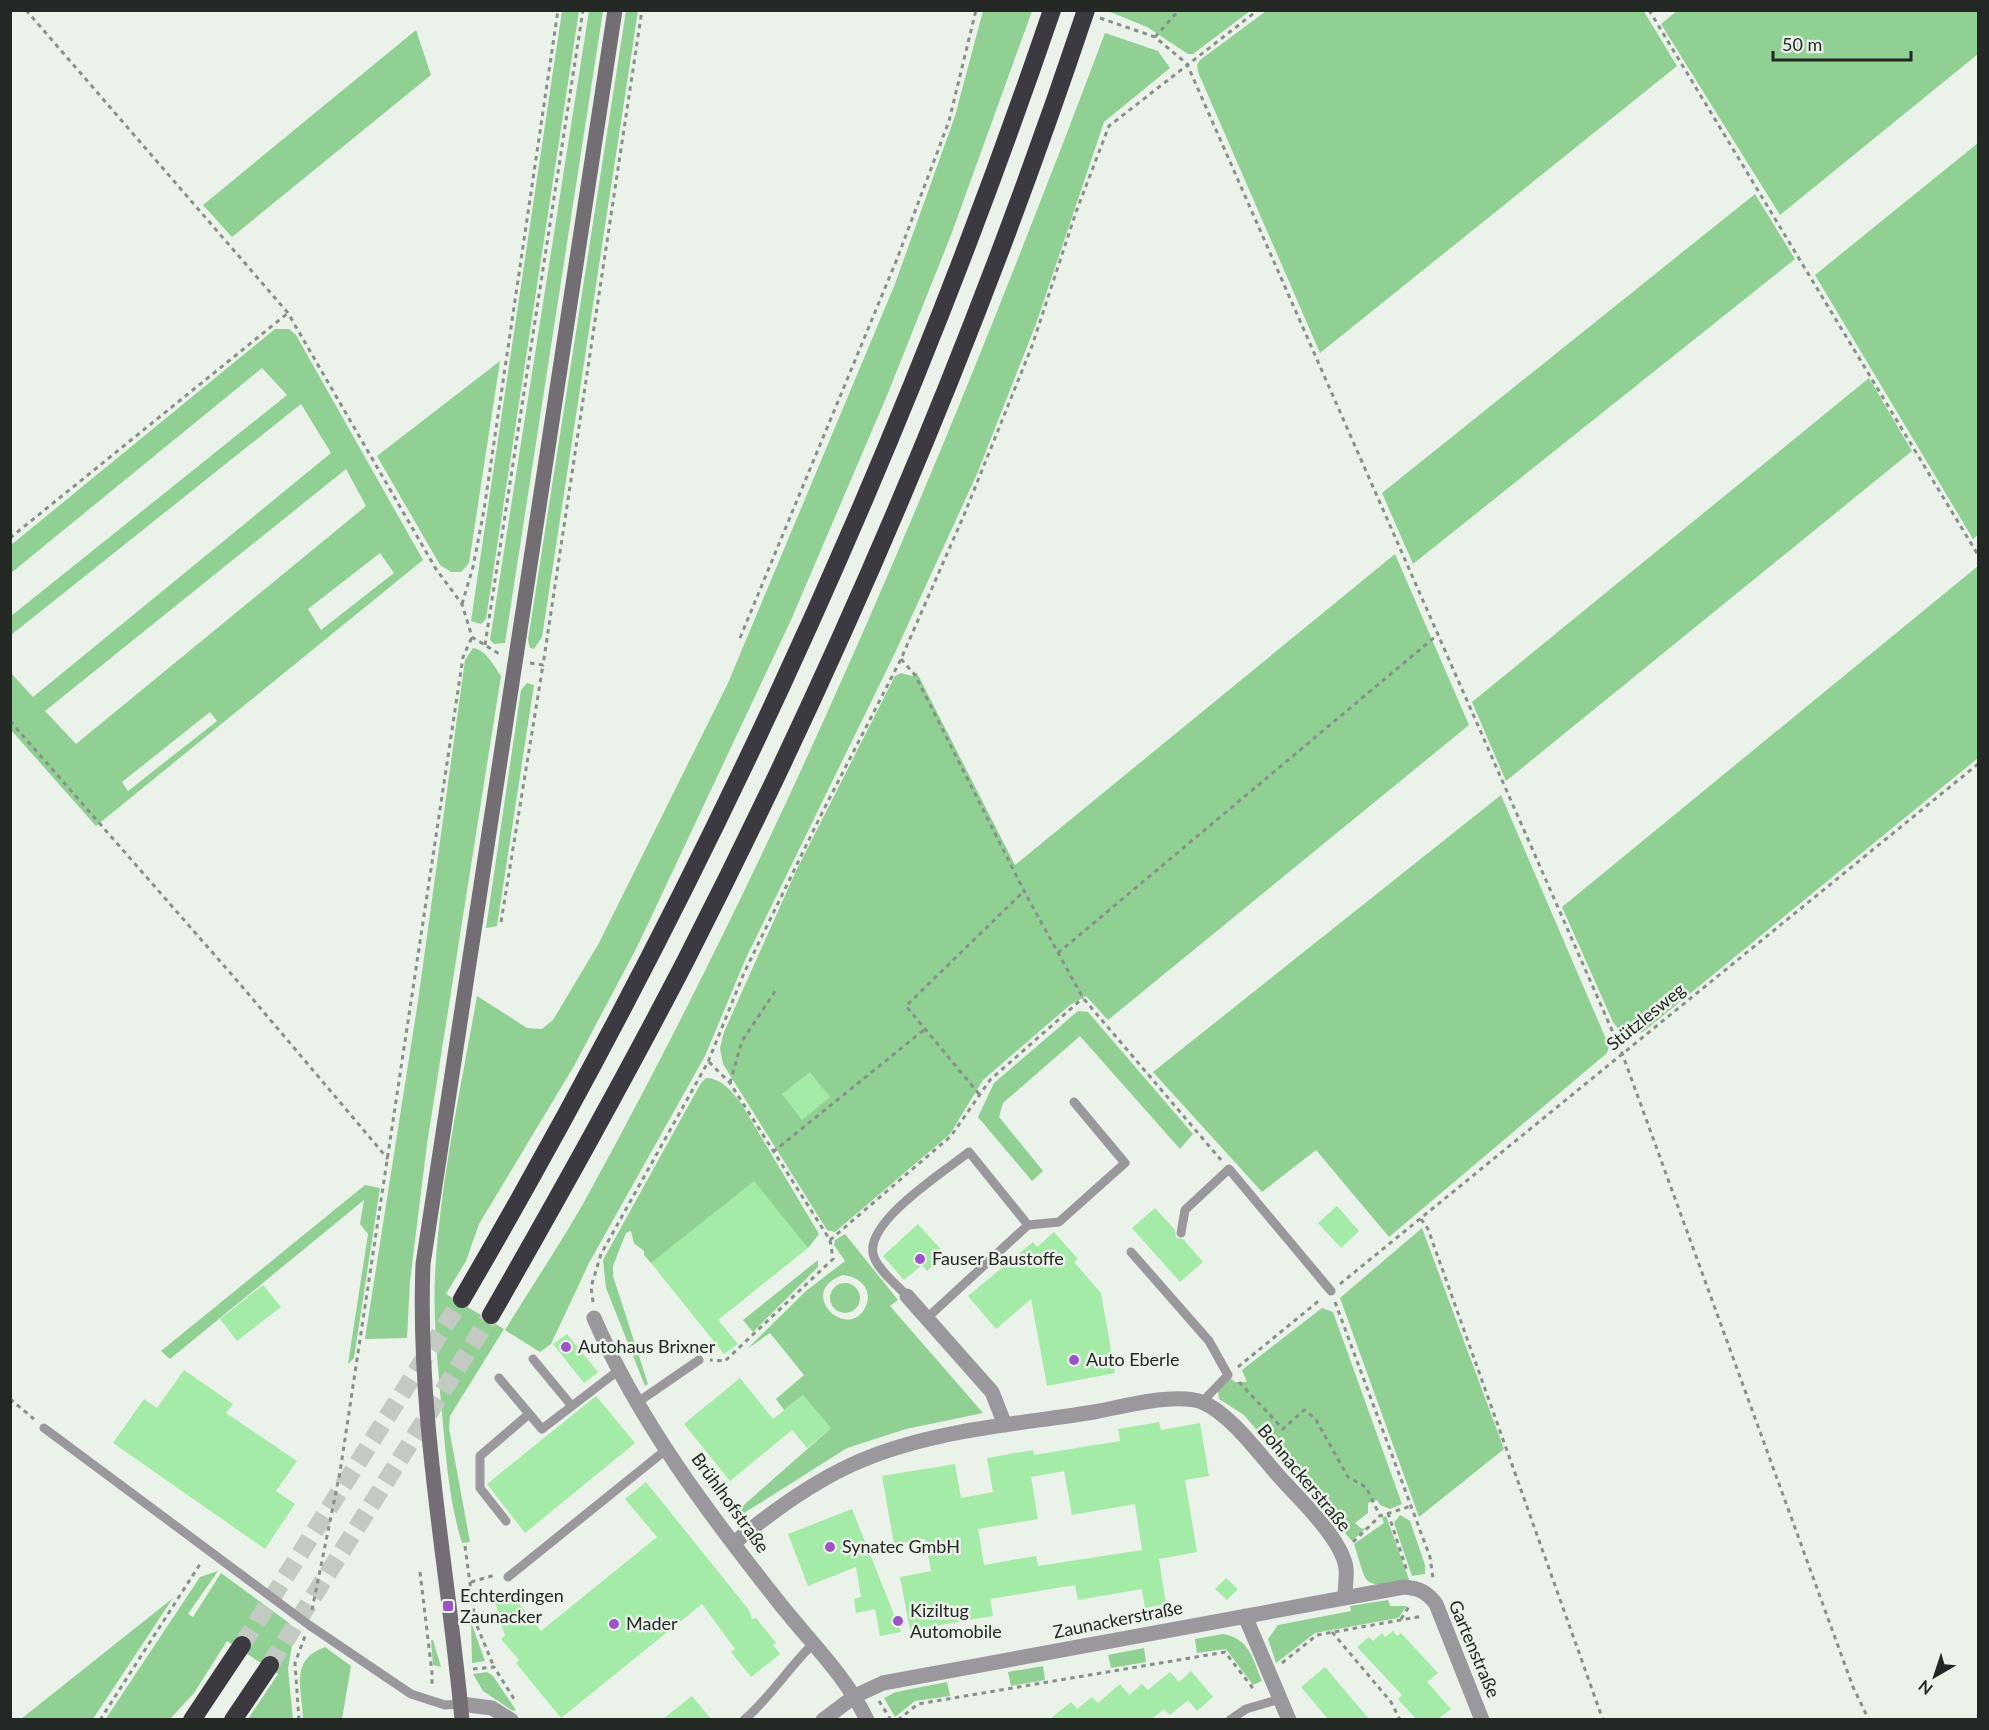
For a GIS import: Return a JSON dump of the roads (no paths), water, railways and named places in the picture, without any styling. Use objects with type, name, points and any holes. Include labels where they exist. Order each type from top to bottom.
[{"type":"highway","points":[[462,1299],[563,1120],[645,967],[712,835],[794,662],[923,362],[1052,10]]},
{"type":"highway","points":[[491,1315],[588,1143],[686,961],[835,651],[970,331],[1093,14]]},
{"type":"highway","points":[[192,1719],[242,1645]]},
{"type":"highway","points":[[233,1719],[270,1665]]},
{"type":"main road","points":[[461,1712],[425,1389],[423,1264],[615,10]]},
{"type":"street","points":[[907,1296],[992,1392],[1005,1425]]},
{"type":"street","name":"Brühlhofstraße","points":[[594,1318],[619,1370],[667,1449],[734,1543],[855,1696],[867,1719]]},
{"type":"street","points":[[734,1543],[787,1502],[852,1464],[917,1443],[1005,1425],[1161,1402],[1192,1399],[1202,1402]]},
{"type":"street","name":"Bohnackerstraße","points":[[1202,1402],[1230,1422],[1314,1516],[1339,1550],[1346,1569],[1345,1596]]},
{"type":"street","name":"Zaunackerstraße","points":[[823,1719],[855,1696],[883,1683],[1345,1596],[1404,1587],[1423,1591]]},
{"type":"street","name":"Gartenstraße","points":[[1423,1591],[1440,1613],[1482,1719]]},
{"type":"street","points":[[1245,1616],[1289,1719]]},
{"type":"street","points":[[461,1712],[492,1708],[515,1713]]},
{"type":"lane","points":[[927,1318],[1028,1225],[1059,1222],[1125,1163],[1074,1102]]},
{"type":"lane","points":[[907,1296],[875,1259],[872,1248],[875,1235],[882,1223],[897,1209],[969,1152],[1028,1225]]},
{"type":"lane","points":[[1181,1233],[1185,1210],[1228,1169],[1331,1291]]},
{"type":"lane","points":[[1131,1252],[1209,1341],[1228,1375],[1202,1402]]},
{"type":"lane","points":[[533,1359],[571,1405]]},
{"type":"lane","points":[[638,1402],[699,1360]]},
{"type":"lane","points":[[499,1378],[542,1429],[619,1370]]},
{"type":"lane","points":[[506,1521],[480,1488],[480,1456],[529,1414]]},
{"type":"lane","points":[[44,1428],[125,1490],[210,1549],[309,1625],[411,1695],[461,1712]]},
{"type":"lane","points":[[508,1577],[667,1449]]},
{"type":"lane","points":[[744,1719],[771,1694],[790,1665],[813,1644]]},
{"type":"lane","points":[[1230,1719],[1246,1709],[1280,1699]]},
{"type":"tunnel","points":[[242,1645],[462,1299]]},
{"type":"tunnel","points":[[270,1665],[491,1315]]},
{"type":"place","name":"Fauser Baustoffe","points":[[920,1259]]},
{"type":"place","name":"Autohaus Brixner","points":[[566,1347]]},
{"type":"place","name":"Auto Eberle","points":[[1074,1360]]},
{"type":"place","name":"Synatec GmbH","points":[[830,1547]]},
{"type":"place","name":"Echterdingen Zaunacker","points":[[448,1606]]},
{"type":"place","name":"Kiziltug Automobile","points":[[898,1621]]},
{"type":"place","name":"Mader","points":[[614,1624]]}]
